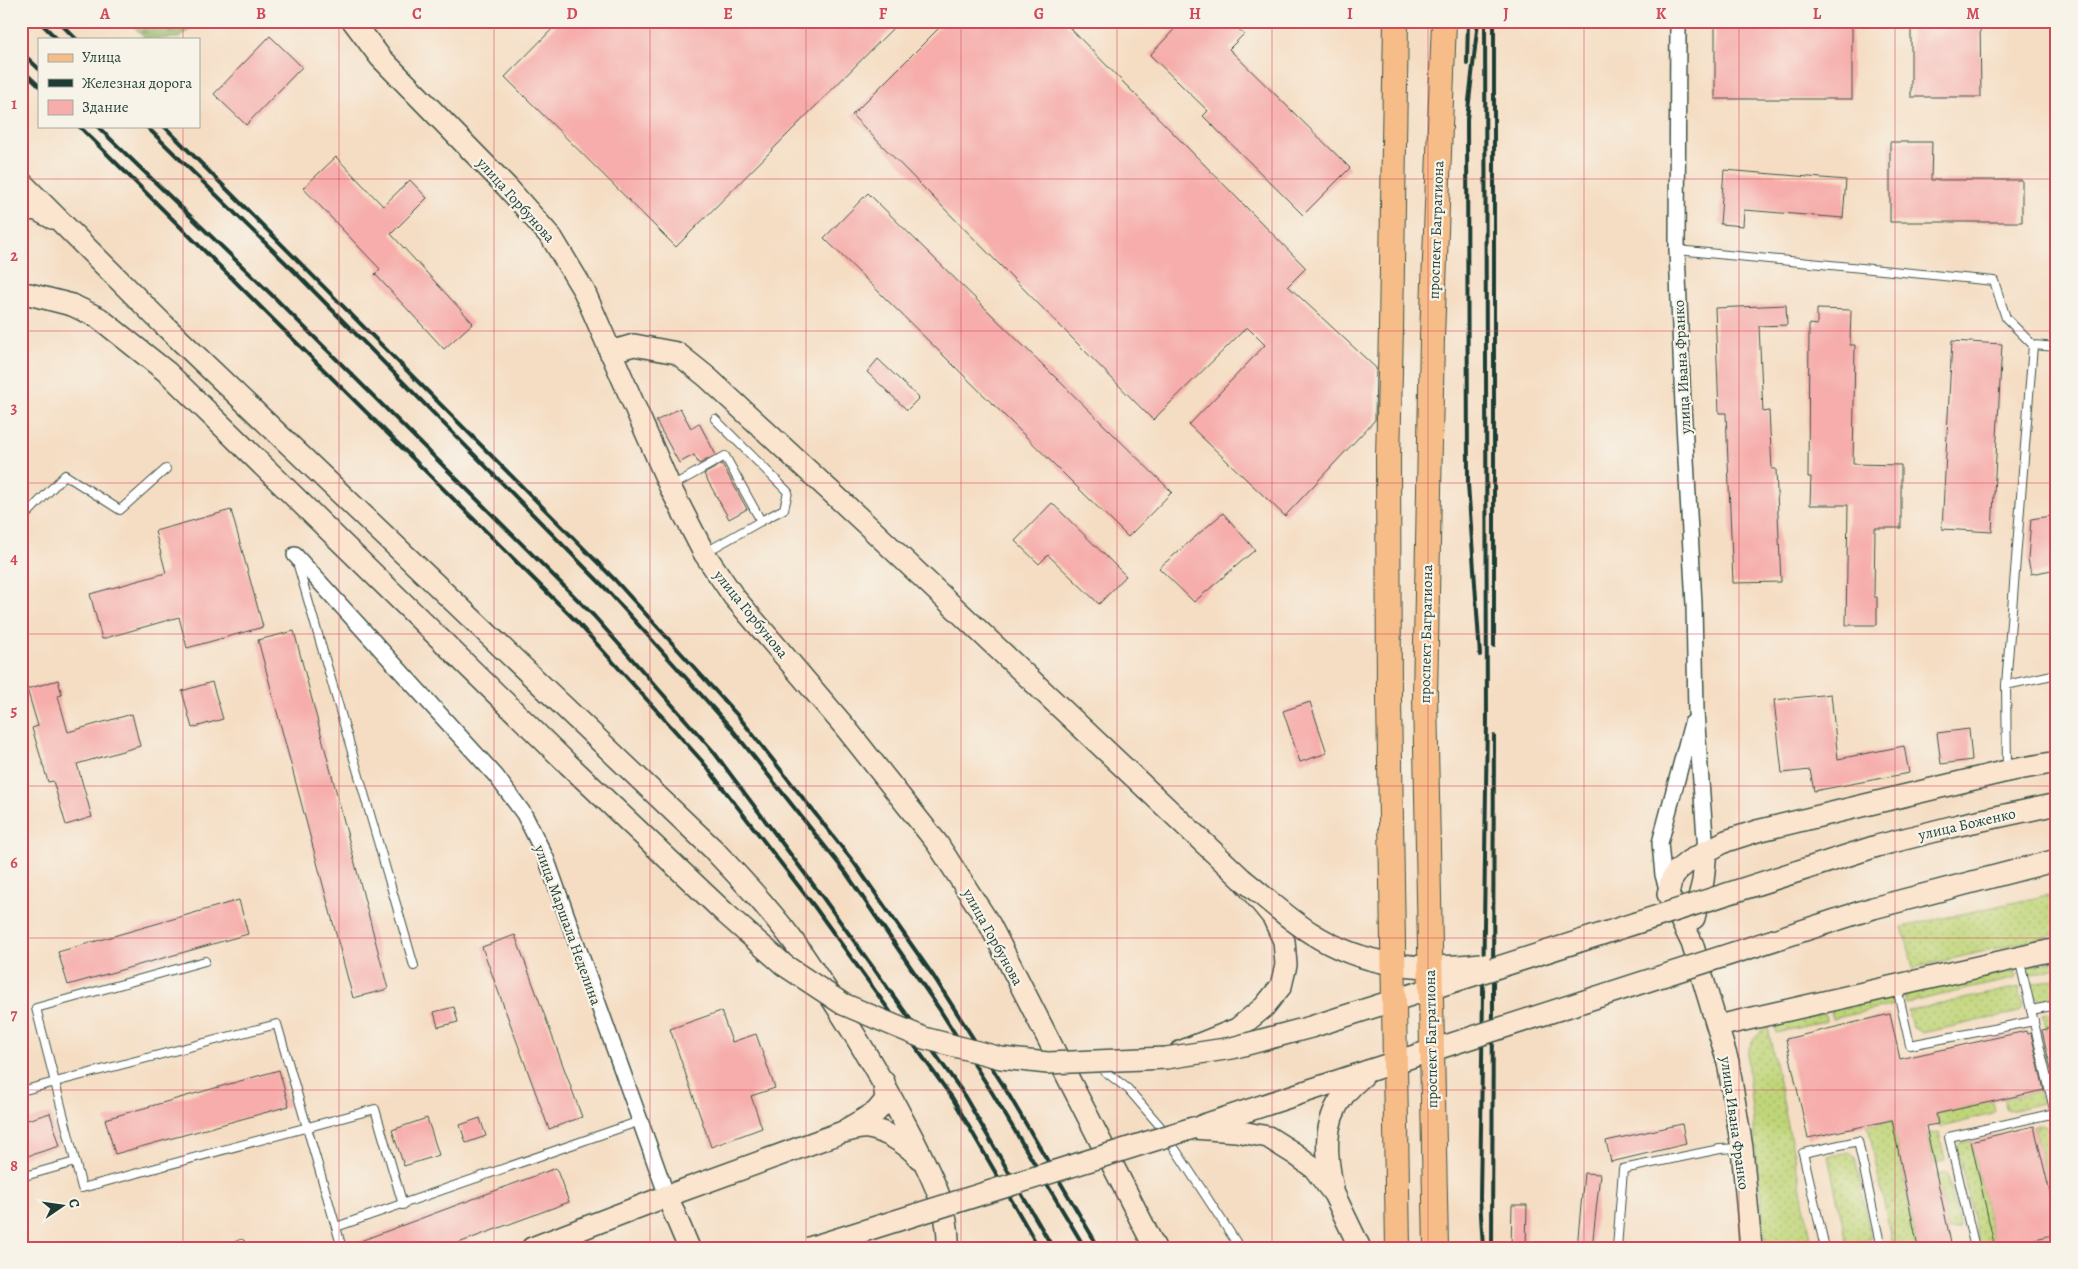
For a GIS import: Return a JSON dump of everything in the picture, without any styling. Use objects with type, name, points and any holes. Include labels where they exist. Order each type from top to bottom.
[{"type":"main road","points":[[1396,21],[1388,479],[1398,1248]]},
{"type":"main road","name":"проспект Багратиона","points":[[1436,1248],[1425,696],[1432,337],[1444,21]]},
{"type":"street","name":"улица Горбунова","points":[[353,21],[380,57],[507,187],[552,238],[584,291],[670,487],[704,553],[734,598],[845,727],[937,843],[990,925],[1155,1248]]},
{"type":"street","name":"улица Ивана Франко","points":[[1678,21],[1677,250],[1694,604],[1696,712],[1706,850],[1703,881],[1694,920],[1692,943]]},
{"type":"street","points":[[21,182],[180,340],[712,848],[755,895],[798,948],[884,1082],[927,1168],[943,1206],[949,1232],[948,1248]]},
{"type":"street","points":[[21,208],[37,210],[63,224]]},
{"type":"street","points":[[21,294],[29,294],[72,305],[99,318],[168,373],[568,764],[726,914],[784,965],[843,1004],[924,1038],[1001,1058],[1048,1063],[1166,1058],[1232,1048],[1311,1027],[1552,950]]},
{"type":"street","points":[[610,352],[634,345],[676,353],[707,377],[1242,879],[1310,933],[1344,952],[1371,961],[1423,968],[1479,964],[1552,950]]},
{"type":"street","name":"улица Маршала Неделина","points":[[296,555],[496,776],[524,814],[546,858],[667,1196],[689,1248]]},
{"type":"street","name":"улица Ивана Франко","points":[[1696,712],[1660,844],[1663,875],[1668,894],[1692,943],[1728,1062],[1742,1148],[1751,1248]]},
{"type":"street","points":[[1668,894],[1671,881],[1678,870],[1706,850],[1726,841],[1757,831],[2007,771],[2057,762]]},
{"type":"street","name":"улица Боженко","points":[[1552,950],[1877,846],[1959,825],[2057,804]]},
{"type":"street","points":[[809,1248],[1193,1128],[1873,908],[2057,860]]},
{"type":"street","points":[[1166,1058],[1237,1029],[1264,1007],[1281,986],[1286,965],[1284,941],[1273,917],[1242,879]]},
{"type":"street","points":[[1718,1026],[2057,949]]},
{"type":"street","points":[[1334,1194],[1327,1163],[1328,1132],[1333,1114],[1344,1095],[1368,1071]]},
{"type":"street","points":[[840,1133],[876,1112],[886,1100],[884,1082]]},
{"type":"street","points":[[532,1248],[840,1133],[866,1128],[889,1135],[914,1152],[927,1168]]},
{"type":"street","points":[[1193,1128],[1236,1131],[1268,1137],[1314,1168],[1334,1194],[1360,1248]]},
{"type":"lane","points":[[1677,250],[1994,281],[2006,318],[2033,345],[2057,348]]},
{"type":"lane","points":[[2007,771],[2006,686],[2033,345]]},
{"type":"lane","points":[[704,553],[784,509],[788,492],[715,419]]},
{"type":"lane","points":[[670,487],[725,456],[761,521]]},
{"type":"lane","points":[[21,520],[65,476],[120,510],[166,469]]},
{"type":"lane","points":[[296,555],[414,966]]},
{"type":"lane","points":[[2006,686],[2057,674]]},
{"type":"lane","points":[[2019,958],[2031,1010],[2053,1084],[2057,1122]]},
{"type":"lane","points":[[205,961],[36,1008],[82,1188],[375,1109],[403,1204]]},
{"type":"lane","points":[[1896,986],[1910,1045],[2034,1021]]},
{"type":"lane","points":[[2031,1010],[2057,1005]]},
{"type":"lane","points":[[21,1091],[277,1024],[342,1248]]},
{"type":"lane","points":[[1056,1054],[1082,1054],[1128,1089],[1160,1126],[1240,1248]]},
{"type":"lane","points":[[1975,1248],[1949,1136],[2055,1113]]},
{"type":"lane","points":[[336,1227],[640,1121]]},
{"type":"lane","points":[[1825,1248],[1803,1153],[1858,1141],[1881,1248]]},
{"type":"lane","points":[[1617,1248],[1623,1169],[1720,1149],[1742,1148]]},
{"type":"lane","points":[[21,1177],[75,1162]]},
{"type":"lane","points":[[232,1248],[241,1244]]},
{"type":"green space","points":[[129,21],[201,21],[179,38],[144,38]]},
{"type":"green space","points":[[2057,893],[2057,934],[1913,968],[1902,927]]},
{"type":"green space","points":[[2057,960],[2057,968],[2029,975],[2027,967]]},
{"type":"green space","points":[[2015,970],[2017,978],[1906,1003],[1904,995]]},
{"type":"green space","points":[[2057,978],[2057,996],[2041,1000],[2034,996],[2031,984]]},
{"type":"green space","points":[[2019,987],[2023,1007],[2019,1012],[1922,1033],[1912,1027],[1908,1011]]},
{"type":"green space","points":[[1892,997],[1894,1005],[1832,1019],[1830,1011]]},
{"type":"green space","points":[[2057,1011],[2057,1027],[2053,1028],[2055,1065],[2043,1014]]},
{"type":"green space","points":[[1825,1013],[1826,1021],[1776,1033],[1774,1024]]},
{"type":"green space","points":[[1768,1026],[1813,1248],[1766,1248],[1747,1060],[1753,1040]]},
{"type":"green space","points":[[2039,1091],[2042,1103],[2009,1111],[2006,1109],[2004,1099]]},
{"type":"green space","points":[[1993,1101],[1995,1111],[1993,1114],[1942,1127],[1938,1124],[1936,1114]]},
{"type":"green space","points":[[1892,1120],[1918,1248],[1893,1248],[1868,1125]]},
{"type":"green space","points":[[2043,1124],[2050,1129],[2057,1158],[2057,1222],[2034,1126]]},
{"type":"green space","points":[[1939,1132],[1945,1160],[1934,1164],[1928,1134]]},
{"type":"green space","points":[[1971,1141],[1995,1248],[1980,1248],[1957,1147],[1961,1143]]},
{"type":"green space","points":[[1850,1152],[1855,1157],[1871,1239],[1847,1244],[1828,1156]]},
{"type":"green space","points":[[1947,1173],[1959,1225],[1958,1228],[1948,1230],[1936,1175]]},
{"type":"green space","points":[[2057,1234],[2057,1248],[1997,1248]]},
{"type":"building","points":[[560,21],[900,21],[676,247],[505,77]]},
{"type":"building","points":[[946,21],[1063,21],[1306,268],[1288,286],[1376,368],[1375,420],[1285,516],[1189,425],[1265,345],[1247,327],[1153,420],[852,115]]},
{"type":"building","points":[[1182,21],[1230,21],[1244,34],[1229,49],[1350,168],[1303,215],[1203,116],[1208,111],[1150,55]]},
{"type":"building","points":[[1715,21],[1852,21],[1852,99],[1715,99]]},
{"type":"building","points":[[1911,21],[1980,21],[1981,97],[1911,97]]},
{"type":"building","points":[[270,36],[302,67],[246,125],[214,94]]},
{"type":"building","points":[[1890,142],[1932,142],[1931,180],[2022,180],[2022,222],[1890,222]]},
{"type":"building","points":[[336,157],[383,206],[410,180],[427,198],[391,234],[473,323],[444,349],[375,274],[380,269],[303,188]]},
{"type":"building","points":[[1724,170],[1846,180],[1843,218],[1744,210],[1743,226],[1720,224]]},
{"type":"building","points":[[868,193],[1172,492],[1128,537],[824,238]]},
{"type":"building","points":[[1786,305],[1787,325],[1759,326],[1763,412],[1769,411],[1772,469],[1776,469],[1781,582],[1733,583],[1726,413],[1719,413],[1715,308]]},
{"type":"building","points":[[1817,309],[1851,310],[1850,345],[1855,345],[1853,464],[1901,465],[1901,528],[1875,528],[1874,597],[1877,597],[1877,625],[1846,625],[1848,505],[1810,505],[1811,477],[1808,477],[1809,324],[1817,325]]},
{"type":"building","points":[[1952,341],[2002,344],[1992,532],[1942,529]]},
{"type":"building","points":[[878,359],[919,398],[907,410],[867,372]]},
{"type":"building","points":[[680,408],[691,428],[699,423],[716,455],[699,464],[694,455],[679,463],[656,421]]},
{"type":"building","points":[[722,464],[747,509],[729,519],[704,474]]},
{"type":"building","points":[[1052,503],[1126,576],[1099,604],[1048,555],[1039,564],[1015,541]]},
{"type":"building","points":[[231,510],[263,627],[187,648],[179,617],[102,639],[90,594],[166,573],[155,531]]},
{"type":"building","points":[[1223,513],[1255,550],[1194,602],[1159,568]]},
{"type":"building","points":[[2057,515],[2057,569],[2031,574],[2028,559],[2031,519]]},
{"type":"building","points":[[294,631],[388,989],[353,998],[258,640]]},
{"type":"building","points":[[58,680],[62,695],[58,696],[68,732],[132,714],[140,746],[77,764],[92,817],[66,825],[53,781],[48,782],[32,728],[38,726],[27,689]]},
{"type":"building","points":[[212,682],[223,719],[192,728],[182,691]]},
{"type":"building","points":[[1831,694],[1838,759],[1904,746],[1909,773],[1814,791],[1810,770],[1782,773],[1774,700]]},
{"type":"building","points":[[1310,702],[1327,753],[1300,762],[1283,711]]},
{"type":"building","points":[[1969,729],[1972,760],[1941,764],[1937,733]]},
{"type":"building","points":[[239,900],[248,934],[68,985],[58,952]]},
{"type":"building","points":[[515,935],[582,1117],[549,1129],[482,947]]},
{"type":"building","points":[[454,1007],[458,1022],[438,1027],[434,1012]]},
{"type":"building","points":[[721,1011],[732,1042],[756,1034],[775,1088],[751,1096],[762,1128],[711,1147],[670,1029]]},
{"type":"building","points":[[1890,1014],[1900,1059],[2026,1031],[2027,1034],[2031,1033],[2044,1090],[1936,1114],[1938,1124],[1926,1126],[1952,1248],[1918,1248],[1892,1120],[1808,1138],[1786,1039]]},
{"type":"building","points":[[2057,1027],[2057,1087],[2055,1087],[2042,1030]]},
{"type":"building","points":[[279,1070],[289,1106],[115,1154],[105,1119]]},
{"type":"building","points":[[50,1113],[60,1146],[21,1158],[21,1122]]},
{"type":"building","points":[[427,1118],[439,1155],[404,1166],[392,1130]]},
{"type":"building","points":[[480,1118],[486,1136],[466,1143],[460,1125]]},
{"type":"building","points":[[1682,1124],[1686,1144],[1611,1162],[1606,1141]]},
{"type":"building","points":[[2034,1126],[2057,1222],[2057,1234],[1995,1248],[1971,1141]]},
{"type":"building","points":[[556,1168],[569,1202],[445,1248],[348,1248],[347,1246]]},
{"type":"building","points":[[1584,1173],[1600,1174],[1592,1248],[1577,1248]]},
{"type":"building","points":[[1512,1205],[1527,1205],[1526,1248],[1511,1248]]},
{"type":"railway","points":[[39,21],[56,38]]},
{"type":"railway","points":[[58,21],[75,38]]},
{"type":"railway","points":[[1467,64],[1468,21]]},
{"type":"railway","points":[[1478,21],[1467,119],[1468,484],[1480,655]]},
{"type":"railway","points":[[1483,1248],[1480,1198],[1487,720],[1485,21]]},
{"type":"railway","points":[[1494,21],[1494,646]]},
{"type":"railway","points":[[21,52],[38,68]]},
{"type":"railway","points":[[21,69],[38,85]]},
{"type":"railway","points":[[81,128],[578,623],[702,761],[814,906],[953,1099],[1039,1248]]},
{"type":"railway","points":[[99,128],[275,298],[594,616],[713,751],[821,895],[961,1090],[1053,1248]]},
{"type":"railway","points":[[148,128],[297,274],[607,590],[731,728],[846,873],[940,1010],[1085,1248]]},
{"type":"railway","points":[[166,128],[615,580],[739,717],[855,864],[934,977],[1003,1085],[1099,1248]]},
{"type":"railway","points":[[1492,1248],[1494,736]]}]
